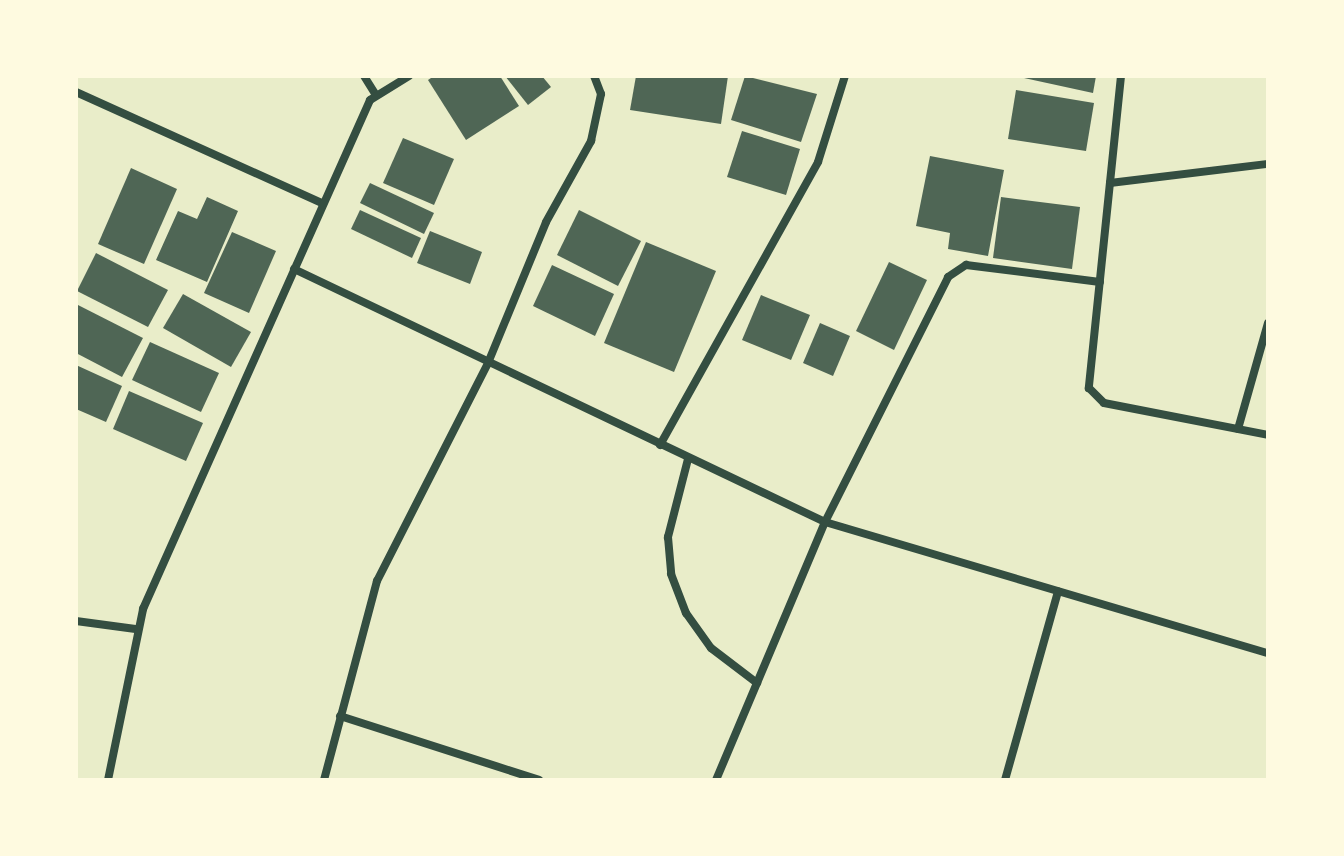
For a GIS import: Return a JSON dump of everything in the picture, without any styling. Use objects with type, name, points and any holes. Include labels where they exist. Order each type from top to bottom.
[{"type":"street","points":[[364,76],[376,95]]},
{"type":"street","points":[[108,780],[135,629],[322,203],[376,95],[409,76]]},
{"type":"street","points":[[324,780],[377,581],[488,363],[546,222],[591,141],[601,94],[594,76]]},
{"type":"street","points":[[660,445],[818,162],[845,76]]},
{"type":"street","points":[[1121,76],[1089,388],[1096,397],[1268,435]]},
{"type":"street","points":[[76,92],[322,203]]},
{"type":"street","points":[[1110,183],[1268,164]]},
{"type":"street","points":[[716,780],[825,522],[956,269],[966,265],[1100,282]]},
{"type":"street","points":[[294,269],[825,522],[1268,653]]},
{"type":"street","points":[[1238,429],[1268,323]]},
{"type":"street","points":[[688,459],[668,537],[671,574],[686,613],[711,648],[757,683]]},
{"type":"street","points":[[1005,780],[1058,591]]},
{"type":"street","points":[[76,621],[135,629]]},
{"type":"street","points":[[340,716],[535,779]]},
{"type":"building","points":[[434,76],[500,76],[519,106],[466,140],[428,80]]},
{"type":"building","points":[[505,76],[542,76],[551,87],[528,105]]},
{"type":"building","points":[[636,76],[728,76],[721,124],[630,110]]},
{"type":"building","points":[[745,76],[817,94],[801,142],[731,120]]},
{"type":"building","points":[[1015,76],[1096,76],[1093,93]]},
{"type":"building","points":[[1016,90],[1094,103],[1086,151],[1008,139]]},
{"type":"building","points":[[742,131],[800,149],[786,195],[727,177]]},
{"type":"building","points":[[403,138],[454,159],[434,205],[383,183]]},
{"type":"building","points":[[930,156],[1004,170],[988,256],[948,249],[950,233],[916,226]]},
{"type":"building","points":[[131,168],[177,189],[144,264],[98,244]]},
{"type":"building","points":[[370,183],[434,213],[424,234],[360,203]]},
{"type":"building","points":[[207,197],[238,211],[207,282],[156,260],[178,211],[197,219]]},
{"type":"building","points":[[1001,197],[1080,207],[1072,269],[993,258]]},
{"type":"building","points":[[360,210],[421,238],[412,258],[351,229]]},
{"type":"building","points":[[579,210],[641,241],[618,286],[557,255]]},
{"type":"building","points":[[430,231],[482,252],[470,284],[417,263]]},
{"type":"building","points":[[232,232],[276,251],[249,313],[204,293]]},
{"type":"building","points":[[646,242],[716,271],[674,372],[604,343]]},
{"type":"building","points":[[96,253],[168,290],[148,327],[77,291]]},
{"type":"building","points":[[889,262],[927,280],[894,350],[856,331]]},
{"type":"building","points":[[552,265],[614,294],[595,336],[533,306]]},
{"type":"building","points":[[183,294],[251,332],[231,367],[163,328]]},
{"type":"building","points":[[761,295],[810,315],[791,360],[742,340]]},
{"type":"building","points":[[76,304],[143,338],[122,377],[76,353]]},
{"type":"building","points":[[820,323],[850,336],[833,376],[803,363]]},
{"type":"building","points":[[150,342],[219,373],[201,412],[132,380]]},
{"type":"building","points":[[76,365],[122,386],[106,422],[76,409]]},
{"type":"building","points":[[129,391],[203,423],[186,461],[113,429]]}]
